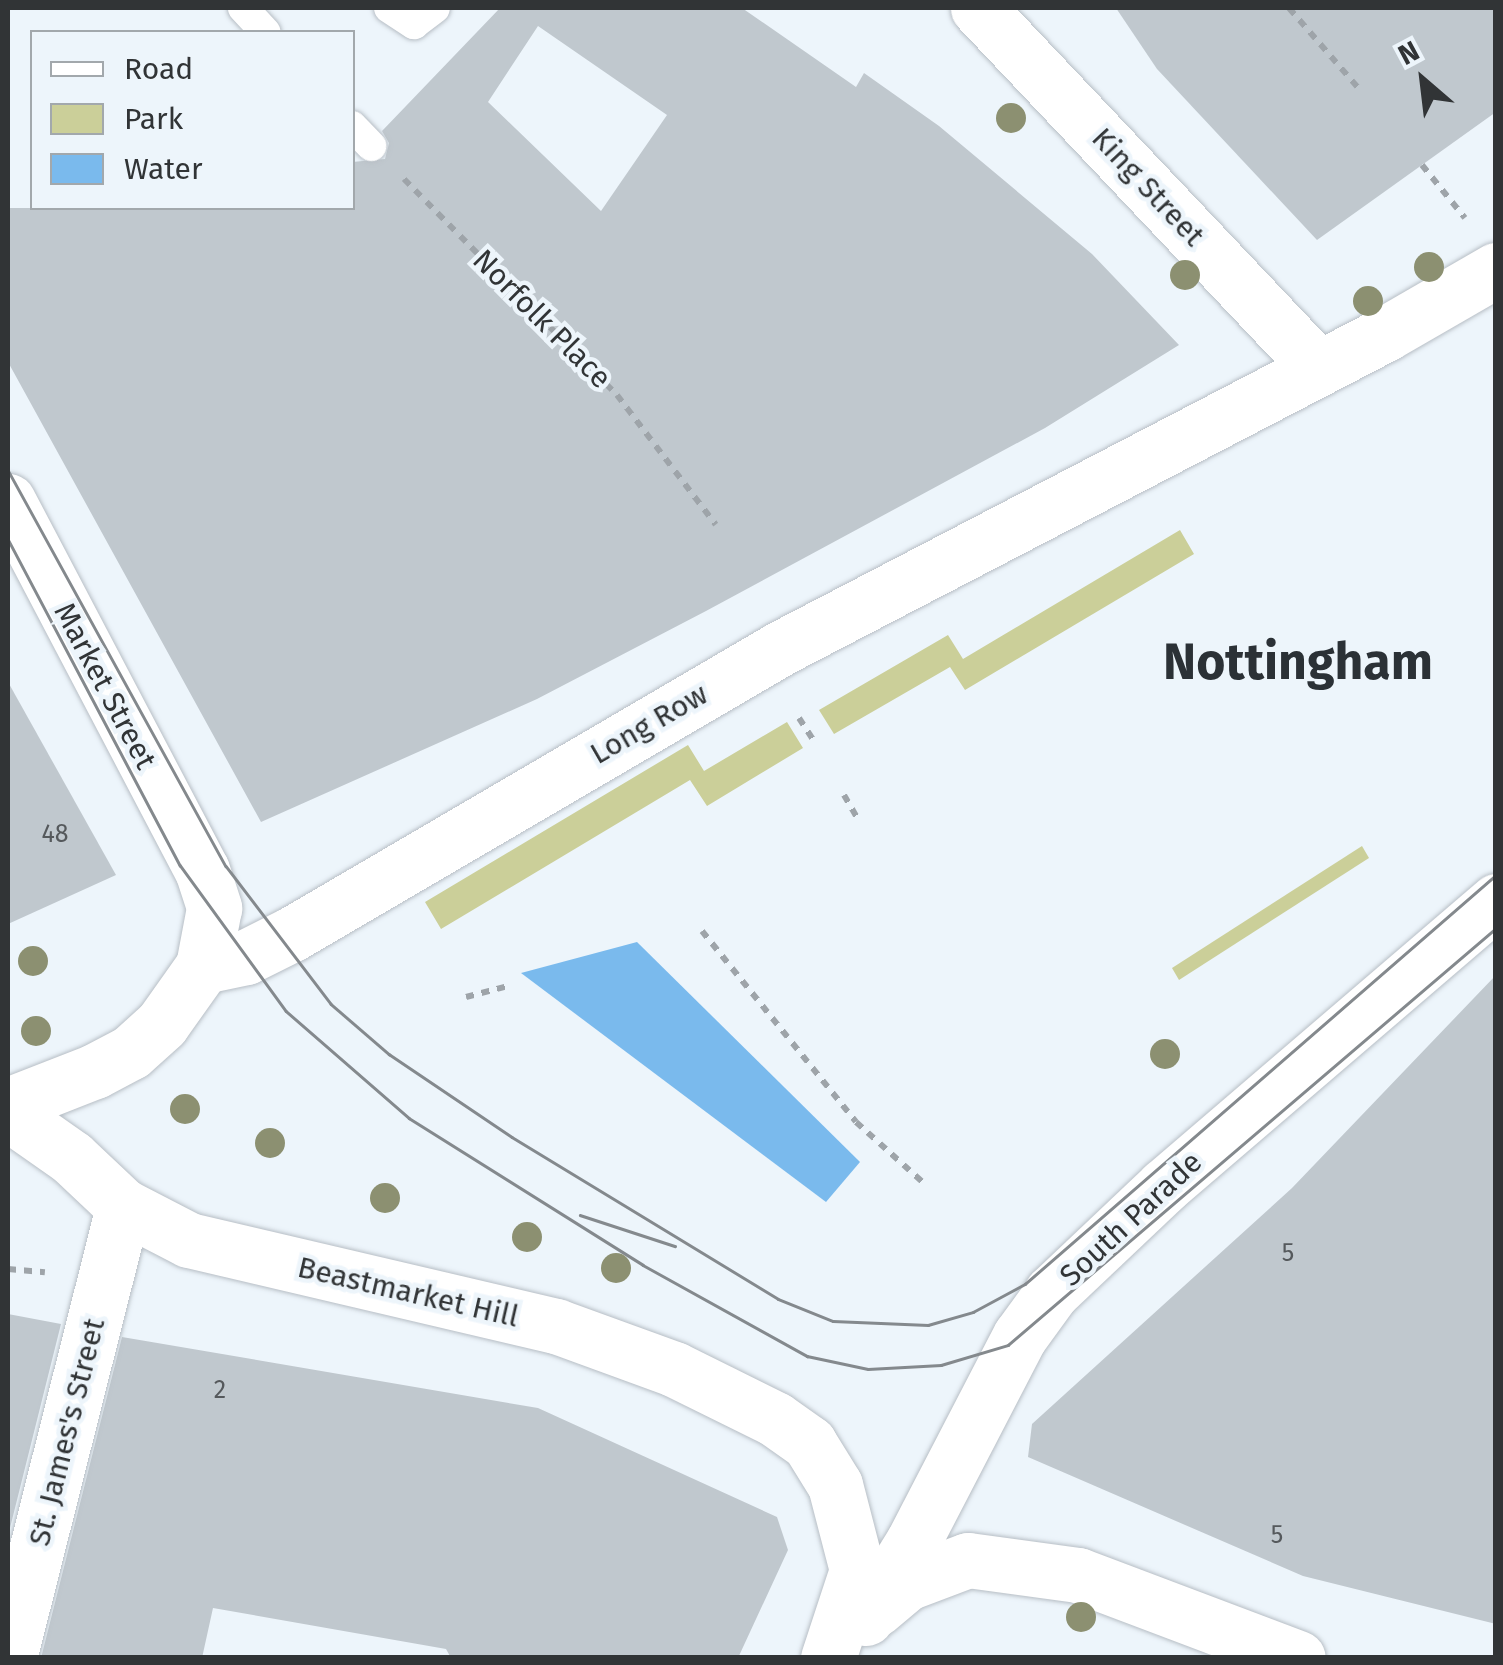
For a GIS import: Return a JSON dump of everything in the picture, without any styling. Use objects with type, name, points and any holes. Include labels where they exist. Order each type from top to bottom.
[{"type":"street","name":"King Street","points":[[978,8],[1318,367]]},
{"type":"street","name":"Long Row","points":[[203,966],[246,957],[292,934],[782,648],[1318,367],[1483,248]]},
{"type":"street","name":"Market Street","points":[[8,501],[202,870],[214,908],[203,966]]},
{"type":"street","name":"Market Street","points":[[202,870],[236,906],[292,934]]},
{"type":"street","name":"South Parade","points":[[854,1638],[914,1542],[1020,1336],[1052,1292],[1164,1186],[1496,902]]},
{"type":"street","points":[[8,1105],[131,1052],[162,1024],[203,966]]},
{"type":"street","name":"Beastmarket Hill","points":[[8,1113],[72,1158],[123,1206],[189,1240],[556,1326],[741,1399],[798,1434],[835,1485],[857,1570],[828,1658]]},
{"type":"street","name":"St. James's Street","points":[[9,1658],[123,1206]]},
{"type":"street","points":[[854,1638],[907,1583],[968,1560],[1078,1575],[1298,1658]]},
{"type":"lane","points":[[243,8],[263,30]]},
{"type":"lane","points":[[389,8],[414,24],[435,8]]},
{"type":"path","points":[[1290,8],[1360,90]]},
{"type":"path","name":"Norfolk Place","points":[[362,136],[617,395],[716,525]]},
{"type":"path","points":[[1422,165],[1483,248]]},
{"type":"path","points":[[800,718],[815,743]]},
{"type":"path","points":[[844,795],[858,819]]},
{"type":"path","points":[[702,931],[874,1143],[926,1184]]},
{"type":"path","points":[[466,997],[508,986]]},
{"type":"green space","points":[[1180,530],[1194,554],[965,690],[950,667],[834,734],[819,710],[948,635],[963,659]]},
{"type":"green space","points":[[787,722],[803,748],[707,806],[690,780],[441,929],[425,902],[688,745],[704,771]]},
{"type":"green space","points":[[1362,846],[1369,858],[1179,980],[1172,968]]},
{"type":"water","points":[[637,942],[860,1162],[826,1202],[521,973]]},
{"type":"building","points":[[500,8],[742,8],[856,87],[864,73],[939,126],[1092,254],[1179,345],[1045,428],[537,699],[261,822],[8,362],[8,208],[355,210],[355,162],[385,159],[389,143],[382,131]],"holes":[[[538,26],[667,115],[601,211],[488,102]]]},
{"type":"building","points":[[1116,8],[1496,8],[1496,112],[1317,240],[1157,69]]},
{"type":"building","points":[[8,682],[116,875],[8,924]]},
{"type":"building","points":[[1496,975],[1496,1624],[1303,1576],[1028,1457],[1032,1424],[1292,1188]]},
{"type":"building","points":[[8,1314],[61,1324],[8,1536]]},
{"type":"building","points":[[122,1337],[538,1408],[777,1517],[788,1550],[738,1658],[451,1658],[446,1649],[213,1608],[202,1658],[41,1658]]},
{"type":"tram line","points":[[8,470],[226,866],[331,1004],[389,1054],[512,1137],[778,1299],[833,1321],[928,1325],[973,1312],[1025,1284],[1496,875]]},
{"type":"tram line","points":[[8,539],[180,865],[286,1011],[409,1118],[643,1265],[807,1356],[868,1369],[941,1365],[1008,1345],[1496,928]]},
{"type":"tram line","points":[[580,1215],[675,1246]]},
{"type":"district","name":"Nottingham","points":[[1298,663]]}]
